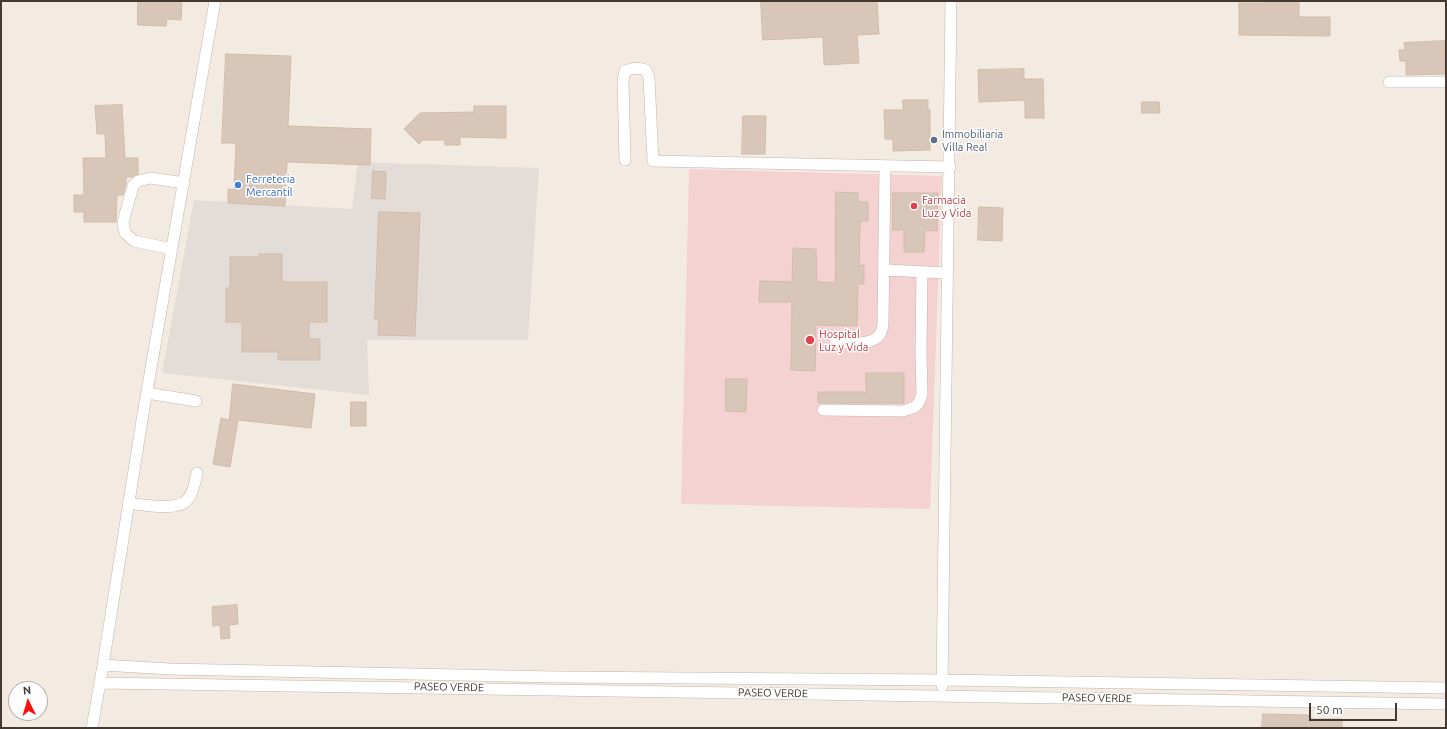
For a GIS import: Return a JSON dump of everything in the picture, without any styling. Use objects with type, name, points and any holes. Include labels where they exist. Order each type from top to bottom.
[{"type":"street","points":[[92,728],[128,503],[215,1]]},
{"type":"street","points":[[942,696],[951,1]]},
{"type":"street","points":[[625,160],[623,80],[625,71],[639,68],[646,70],[649,78],[653,161],[885,167],[950,167]]},
{"type":"street","points":[[1389,82],[1446,82]]},
{"type":"street","points":[[834,342],[866,342],[875,340],[881,333],[883,322],[885,167]]},
{"type":"street","points":[[172,249],[134,241],[125,233],[123,222],[133,186],[138,181],[151,178],[184,183]]},
{"type":"street","points":[[884,270],[948,273]]},
{"type":"street","points":[[823,410],[903,411],[915,407],[919,402],[922,395],[922,272]]},
{"type":"street","points":[[147,393],[196,401]]},
{"type":"street","points":[[128,503],[172,507],[181,506],[188,500],[193,491],[197,472]]},
{"type":"street","name":"PASEO VERDE","points":[[103,665],[170,669],[557,677],[942,680],[1446,688]]},
{"type":"street","points":[[557,677],[557,689]]},
{"type":"street","name":"PASEO VERDE","points":[[100,683],[1446,704]]},
{"type":"street","points":[[1238,700],[1239,684]]},
{"type":"shaded area","points":[[358,162],[539,168],[528,340],[367,340],[369,395],[162,373],[194,200],[352,209]]},
{"type":"shaded area","name":"Hospital Luz y Vida","points":[[689,169],[942,176],[930,509],[681,504]]},
{"type":"building","points":[[138,1],[181,1],[181,20],[167,19],[166,26],[138,25]]},
{"type":"building","points":[[761,1],[877,1],[879,34],[857,35],[859,63],[824,65],[823,37],[763,40]]},
{"type":"building","points":[[1265,1],[1299,1],[1299,17],[1330,17],[1330,36],[1239,35],[1239,3],[1265,3]]},
{"type":"building","points":[[1446,41],[1446,74],[1406,75],[1406,61],[1400,61],[1399,50],[1405,50],[1404,43]]},
{"type":"building","points":[[226,54],[291,56],[288,126],[371,129],[370,165],[287,162],[285,206],[228,203],[228,189],[234,190],[236,143],[222,143]]},
{"type":"building","points":[[1024,69],[1024,79],[1043,79],[1044,118],[1025,118],[1025,100],[979,102],[978,70]]},
{"type":"building","points":[[903,100],[928,100],[928,110],[930,110],[930,150],[893,151],[893,139],[885,139],[884,110],[903,110]]},
{"type":"building","points":[[1142,102],[1159,102],[1160,113],[1142,113]]},
{"type":"building","points":[[122,105],[125,158],[138,158],[138,174],[132,177],[126,177],[123,195],[117,195],[116,222],[84,222],[84,212],[74,212],[74,195],[84,195],[83,158],[106,158],[105,134],[97,134],[95,106]]},
{"type":"building","points":[[474,106],[506,106],[506,138],[460,137],[460,145],[445,145],[445,140],[423,140],[419,144],[404,129],[420,113],[474,112]]},
{"type":"building","points":[[743,116],[766,116],[765,154],[742,154]]},
{"type":"building","points":[[373,171],[386,172],[385,199],[372,198]]},
{"type":"building","points":[[836,192],[858,193],[858,202],[868,202],[868,221],[860,221],[859,266],[864,265],[864,284],[858,284],[857,326],[816,325],[815,371],[791,370],[792,302],[759,302],[760,281],[792,282],[793,248],[816,249],[817,282],[835,283]]},
{"type":"building","points":[[893,193],[938,193],[937,231],[925,230],[924,252],[904,252],[904,230],[893,230]]},
{"type":"building","points":[[979,207],[1003,208],[1002,241],[978,240]]},
{"type":"building","points":[[379,212],[420,213],[415,336],[378,335],[379,319],[375,319]]},
{"type":"building","points":[[259,254],[282,254],[282,282],[327,282],[327,322],[309,322],[309,339],[320,339],[320,360],[278,360],[278,352],[242,352],[242,322],[226,322],[226,288],[230,288],[230,257],[259,257]]},
{"type":"building","points":[[866,373],[904,373],[904,403],[818,403],[818,392],[866,392]]},
{"type":"building","points":[[726,379],[747,379],[746,412],[726,411]]},
{"type":"building","points":[[233,384],[315,394],[311,428],[238,420],[230,467],[213,464],[221,418],[229,420]]},
{"type":"building","points":[[351,402],[366,402],[366,426],[351,426]]},
{"type":"building","points":[[237,605],[238,624],[229,625],[230,638],[221,639],[220,625],[213,626],[212,607]]},
{"type":"building","points":[[1263,714],[1309,715],[1309,719],[1342,719],[1342,728],[1262,728]]},
{"type":"place","name":"Immobiliaria Villa Real","points":[[934,140]]},
{"type":"place","name":"Ferreteria Mercantil","points":[[238,185]]},
{"type":"place","name":"Farmacia Luz y Vida","points":[[914,206]]},
{"type":"place","name":"Hospital Luz y Vida","points":[[810,340]]}]
